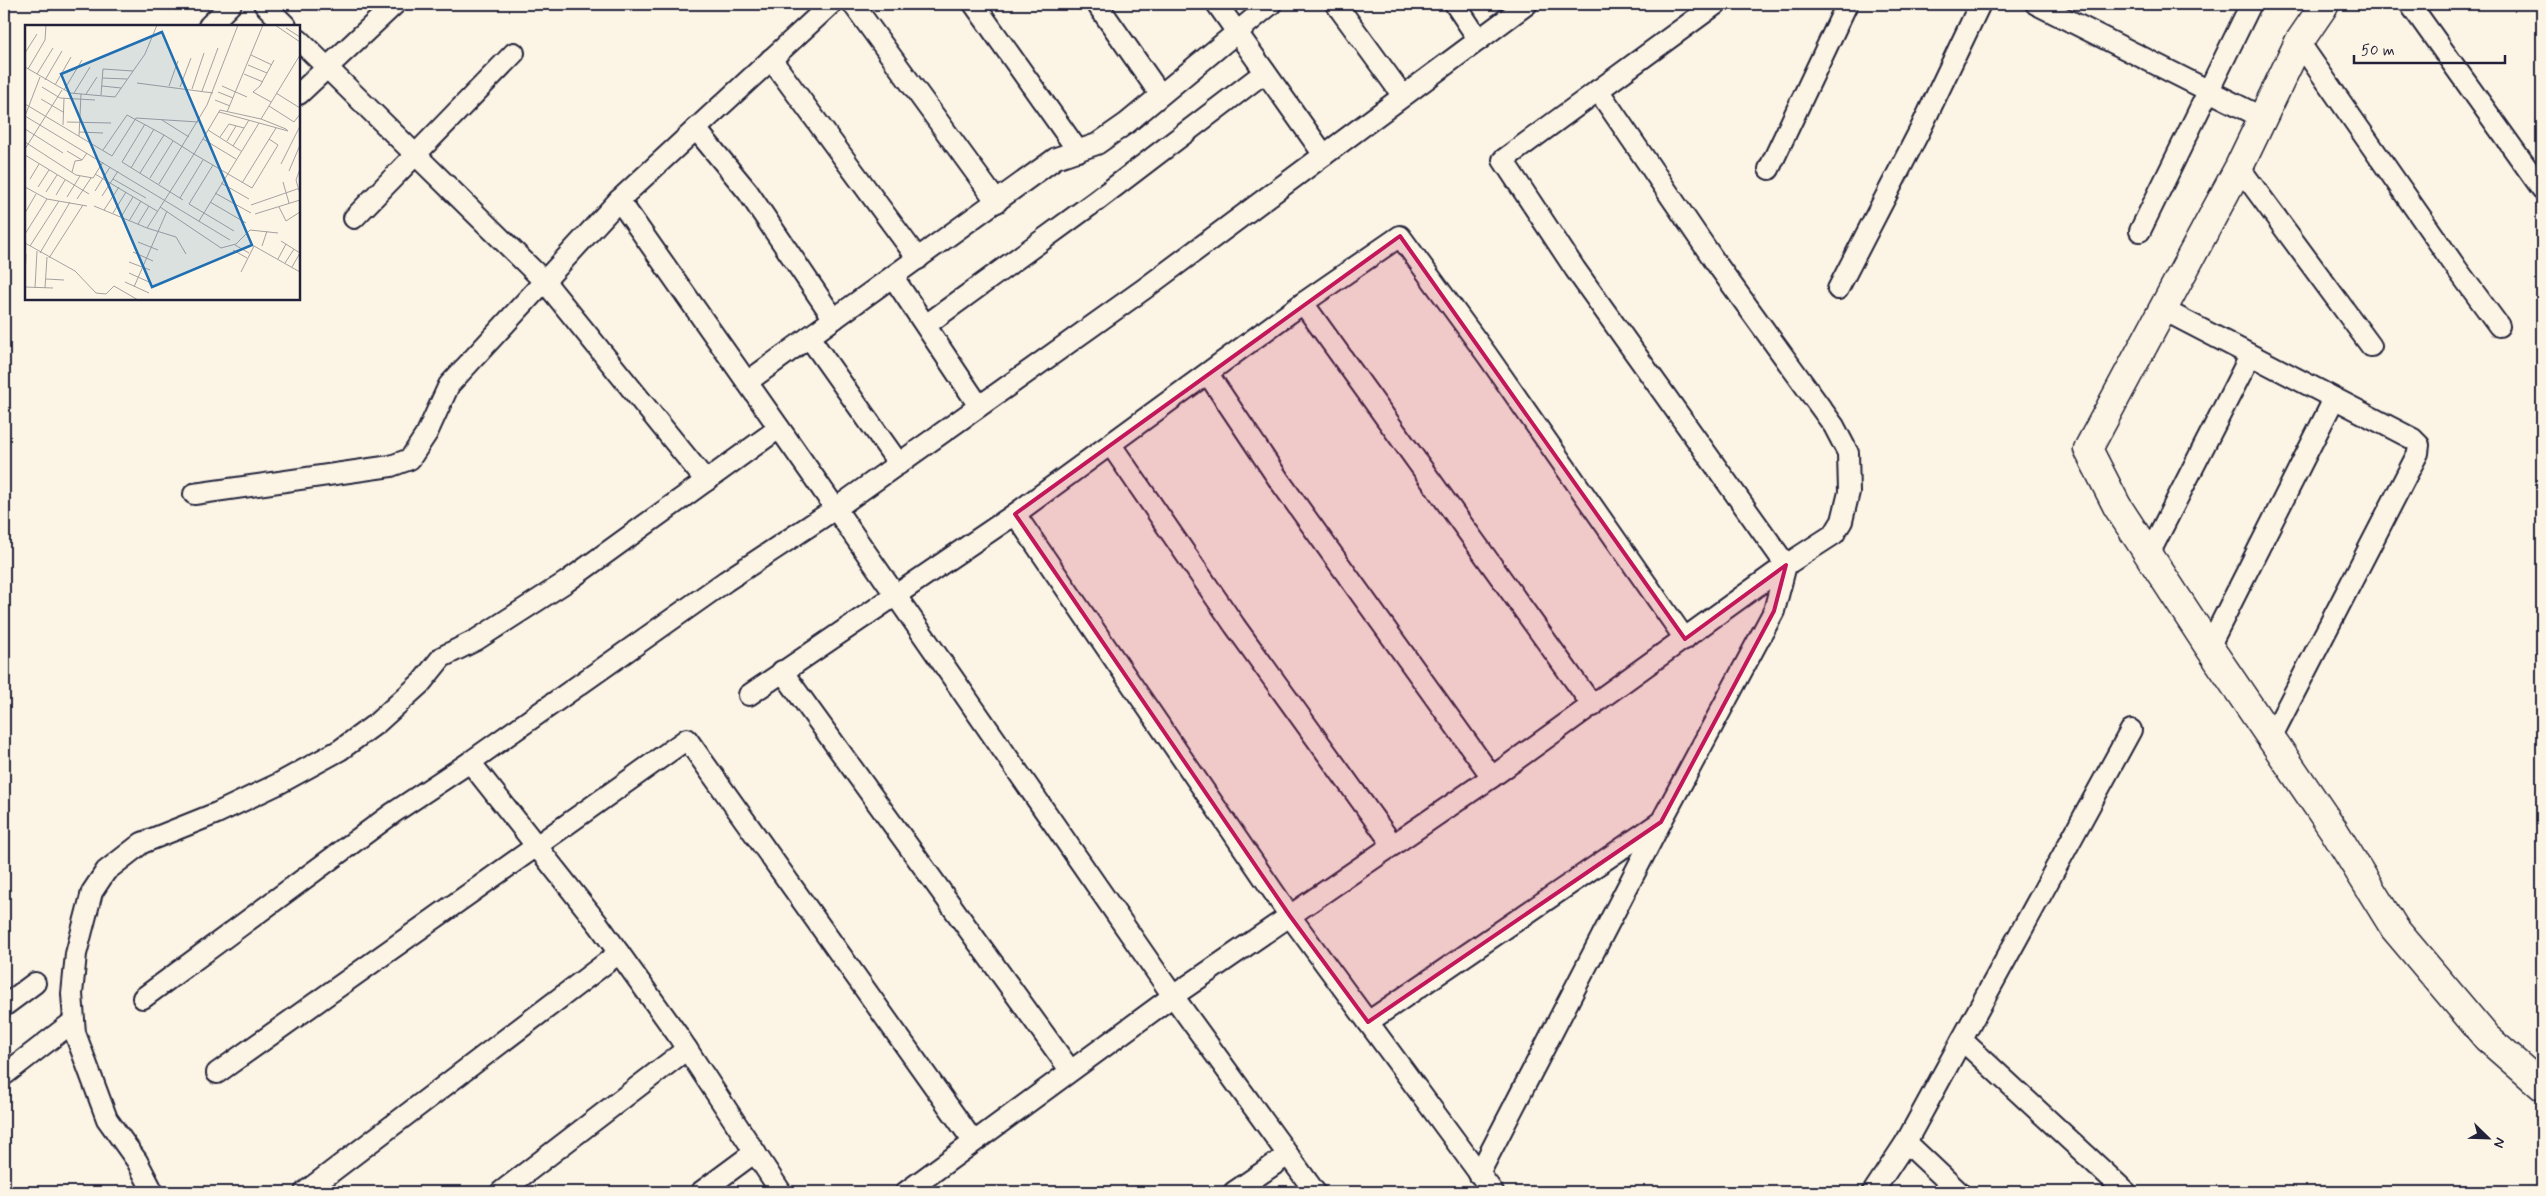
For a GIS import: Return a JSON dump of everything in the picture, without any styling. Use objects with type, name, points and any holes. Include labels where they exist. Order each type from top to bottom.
[{"type":"street","points":[[210,25],[231,4]]},
{"type":"street","points":[[264,4],[285,25]]},
{"type":"street","points":[[300,93],[395,4]]},
{"type":"street","points":[[194,494],[391,466],[410,459],[427,433],[449,385],[619,200],[831,4]]},
{"type":"street","points":[[852,4],[997,202]]},
{"type":"street","points":[[974,4],[1078,151]]},
{"type":"street","points":[[1097,4],[1160,94]]},
{"type":"street","points":[[1217,4],[1324,155]]},
{"type":"street","points":[[747,382],[1056,158],[1097,144],[1127,123],[1271,4]]},
{"type":"street","points":[[1336,4],[1403,96]]},
{"type":"street","points":[[1454,4],[1479,40]]},
{"type":"street","points":[[142,998],[393,813],[470,762],[726,581],[835,509],[1144,289],[1528,4]]},
{"type":"street","points":[[1716,4],[1503,160],[1575,269],[1786,565]]},
{"type":"street","points":[[1769,169],[1848,4]]},
{"type":"street","points":[[1838,289],[1920,130],[1980,4]]},
{"type":"street","points":[[2036,4],[2263,118]]},
{"type":"street","points":[[2140,231],[2210,92],[2251,4]]},
{"type":"street","points":[[2325,4],[2299,42],[2239,167],[2088,449],[2117,506],[2209,647],[2333,829],[2395,929],[2487,1038],[2542,1086]]},
{"type":"street","points":[[2410,4],[2542,189]]},
{"type":"street","points":[[300,41],[545,282],[706,481]]},
{"type":"street","points":[[2299,42],[2457,269],[2499,326]]},
{"type":"street","points":[[354,218],[514,54]]},
{"type":"street","points":[[771,59],[918,259]]},
{"type":"street","points":[[926,325],[1096,201],[1265,72]]},
{"type":"street","points":[[906,1192],[1173,996],[1492,778],[1786,565],[1834,534],[1842,521],[1849,492],[1848,453],[1834,426],[1716,263],[1598,90]]},
{"type":"street","points":[[696,129],[748,192],[834,319]]},
{"type":"street","points":[[2239,167],[2371,346]]},
{"type":"street","points":[[619,200],[780,428],[1173,996],[1315,1192]]},
{"type":"street","points":[[750,695],[1015,514],[1303,304],[1400,236],[1487,355],[1685,639]]},
{"type":"street","points":[[893,277],[979,406]]},
{"type":"street","points":[[1303,304],[1593,706]]},
{"type":"street","points":[[2162,309],[2413,439],[2418,445],[2418,453],[2271,738]]},
{"type":"street","points":[[809,338],[899,464]]},
{"type":"street","points":[[2149,554],[2250,356]]},
{"type":"street","points":[[1208,374],[1279,480],[1492,778]]},
{"type":"street","points":[[2209,647],[2334,399]]},
{"type":"street","points":[[154,1192],[137,1161],[108,1119],[75,1033],[72,994],[76,954],[92,892],[106,871],[122,857],[142,844],[218,813],[278,784],[340,750],[377,723],[420,683],[442,657],[476,640],[566,582],[780,428]]},
{"type":"street","points":[[1111,444],[1235,626],[1393,845]]},
{"type":"street","points":[[1015,514],[1290,916],[1493,1192]]},
{"type":"street","points":[[1479,1174],[1661,822],[1774,611],[1786,565]]},
{"type":"street","points":[[782,672],[1070,1070]]},
{"type":"street","points":[[1874,1192],[1906,1142],[2131,730]]},
{"type":"street","points":[[217,1073],[687,739],[973,1141]]},
{"type":"street","points":[[470,762],[619,953],[687,1049],[782,1192]]},
{"type":"street","points":[[1368,1022],[1661,822]]},
{"type":"street","points":[[305,1192],[619,953]]},
{"type":"street","points":[[4,1006],[34,983]]},
{"type":"street","points":[[4,1075],[74,1021]]},
{"type":"street","points":[[1962,1040],[2126,1192]]},
{"type":"street","points":[[501,1192],[687,1049]]},
{"type":"street","points":[[1906,1142],[1958,1192]]},
{"type":"street","points":[[701,1192],[755,1152]]},
{"type":"street","points":[[1234,1192],[1288,1155]]},
{"type":"highlighted area","points":[[1400,236],[1685,639],[1786,565],[1774,611],[1661,822],[1368,1022],[1290,916],[1015,514]]}]
